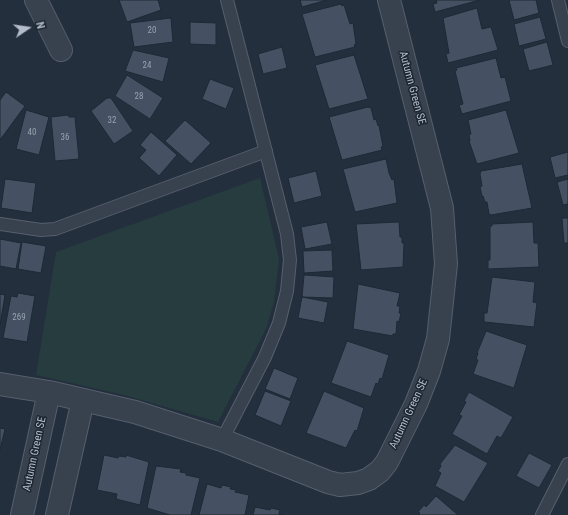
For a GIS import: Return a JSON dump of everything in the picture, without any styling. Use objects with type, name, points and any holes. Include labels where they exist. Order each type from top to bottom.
[{"type":"street","points":[[36,0],[61,50]]},
{"type":"street","name":"Autumn Green SE","points":[[0,384],[49,392],[135,412],[222,440],[328,482],[358,484],[369,479],[380,471],[416,404],[429,370],[438,339],[445,287],[446,264],[442,208],[389,0]]},
{"type":"street","name":"Autumn Green SE","points":[[22,515],[49,392]]},
{"type":"street","points":[[57,515],[82,400]]},
{"type":"lane","points":[[222,440],[268,350],[279,323],[287,291],[290,260],[287,234],[227,0]]},
{"type":"lane","points":[[558,0],[568,41]]},
{"type":"lane","points":[[0,224],[41,230],[55,229],[266,151]]},
{"type":"lane","points":[[542,515],[568,464]]},
{"type":"green space","points":[[260,178],[279,259],[274,302],[266,329],[218,422],[124,395],[36,375],[56,252]]},
{"type":"building","points":[[119,0],[158,0],[161,10],[127,22]]},
{"type":"building","points":[[300,0],[327,0],[302,7]]},
{"type":"building","points":[[436,0],[480,0],[435,12],[433,4],[437,3]]},
{"type":"building","points":[[509,0],[536,0],[539,13],[514,20]]},
{"type":"building","points":[[341,4],[342,6],[344,5],[350,24],[353,23],[356,44],[354,45],[355,47],[315,57],[302,14]]},
{"type":"building","points":[[477,8],[482,29],[491,27],[498,50],[448,63],[446,54],[449,53],[443,18]]},
{"type":"building","points":[[540,17],[546,39],[519,46],[514,24]]},
{"type":"building","points":[[171,18],[173,42],[134,47],[130,23]]},
{"type":"building","points":[[190,22],[216,23],[216,45],[190,44]]},
{"type":"building","points":[[547,42],[553,65],[529,71],[523,49]]},
{"type":"building","points":[[282,47],[287,68],[263,74],[258,54]]},
{"type":"building","points":[[133,50],[169,58],[163,82],[125,71]]},
{"type":"building","points":[[354,55],[368,99],[329,109],[315,65]]},
{"type":"building","points":[[496,58],[501,78],[505,77],[511,101],[462,114],[459,105],[463,104],[455,71],[457,70],[456,68]]},
{"type":"building","points":[[127,75],[163,98],[150,119],[115,96]]},
{"type":"building","points":[[210,79],[234,88],[226,109],[202,99]]},
{"type":"building","points":[[6,92],[25,106],[0,140],[0,100]]},
{"type":"building","points":[[107,98],[111,98],[133,131],[114,144],[91,111]]},
{"type":"building","points":[[368,107],[371,108],[374,120],[376,119],[378,126],[379,125],[383,147],[381,147],[382,150],[342,160],[329,117]]},
{"type":"building","points":[[26,110],[49,117],[39,155],[16,149]]},
{"type":"building","points":[[506,110],[519,153],[477,164],[469,141],[469,135],[471,134],[468,120]]},
{"type":"building","points":[[68,115],[69,117],[75,117],[79,159],[55,161],[51,117]]},
{"type":"building","points":[[185,120],[211,143],[191,164],[165,141]]},
{"type":"building","points":[[151,132],[177,155],[159,176],[139,158],[146,150],[140,145]]},
{"type":"building","points":[[568,152],[568,175],[555,178],[550,157]]},
{"type":"building","points":[[386,159],[389,173],[392,180],[394,179],[397,203],[355,212],[343,169]]},
{"type":"building","points":[[522,164],[532,208],[491,215],[489,214],[487,202],[485,202],[482,196],[480,187],[482,186],[481,171]]},
{"type":"building","points":[[316,171],[322,196],[294,203],[288,178]]},
{"type":"building","points":[[5,179],[36,183],[32,213],[1,208]]},
{"type":"building","points":[[568,179],[568,204],[563,205],[557,182]]},
{"type":"building","points":[[562,218],[568,218],[568,243],[564,243]]},
{"type":"building","points":[[327,222],[332,244],[305,249],[301,227]]},
{"type":"building","points":[[399,222],[400,237],[402,237],[402,243],[404,243],[403,267],[361,270],[356,224]]},
{"type":"building","points":[[533,222],[534,243],[538,243],[539,267],[488,269],[488,260],[490,260],[490,226],[492,226],[492,224]]},
{"type":"building","points":[[0,239],[21,243],[16,269],[0,266]]},
{"type":"building","points":[[22,242],[46,246],[41,273],[18,269]]},
{"type":"building","points":[[332,250],[333,271],[304,273],[303,251]]},
{"type":"building","points":[[304,275],[334,277],[333,298],[302,297]]},
{"type":"building","points":[[492,277],[535,282],[533,302],[537,303],[534,327],[484,322],[484,313],[487,313]]},
{"type":"building","points":[[358,284],[400,293],[397,306],[400,306],[399,313],[401,313],[399,322],[397,321],[396,334],[393,334],[393,336],[353,329]]},
{"type":"building","points":[[18,293],[35,296],[27,342],[3,338],[11,296],[17,297]]},
{"type":"building","points":[[0,294],[5,295],[0,325]]},
{"type":"building","points":[[302,297],[328,302],[324,323],[298,318]]},
{"type":"building","points":[[486,331],[527,345],[514,388],[473,374],[478,360],[476,359],[477,353]]},
{"type":"building","points":[[347,341],[389,355],[382,379],[380,378],[378,384],[376,383],[371,397],[331,383]]},
{"type":"building","points":[[274,368],[298,378],[290,399],[265,389]]},
{"type":"building","points":[[265,391],[291,401],[281,426],[255,415]]},
{"type":"building","points":[[324,391],[364,408],[357,431],[355,430],[346,448],[306,433]]},
{"type":"building","points":[[469,392],[513,417],[501,438],[497,436],[487,454],[452,434],[462,416],[459,415],[466,402],[464,401]]},
{"type":"building","points":[[0,428],[5,429],[0,450]]},
{"type":"building","points":[[455,445],[488,463],[464,502],[435,486],[441,473],[438,471],[441,466],[440,464]]},
{"type":"building","points":[[529,453],[552,465],[539,488],[516,476]]},
{"type":"building","points":[[104,455],[118,458],[119,456],[126,457],[126,455],[149,462],[140,505],[116,499],[117,494],[97,490]]},
{"type":"building","points":[[156,466],[181,469],[180,472],[186,473],[186,475],[200,478],[191,515],[170,515],[147,508]]},
{"type":"building","points":[[207,484],[221,488],[222,485],[231,487],[230,489],[236,490],[235,492],[249,495],[245,515],[199,515]]},
{"type":"building","points":[[436,496],[458,515],[418,515],[420,513],[418,512],[424,505],[426,507]]},
{"type":"building","points":[[255,507],[280,510],[279,514],[284,515],[253,515]]}]
